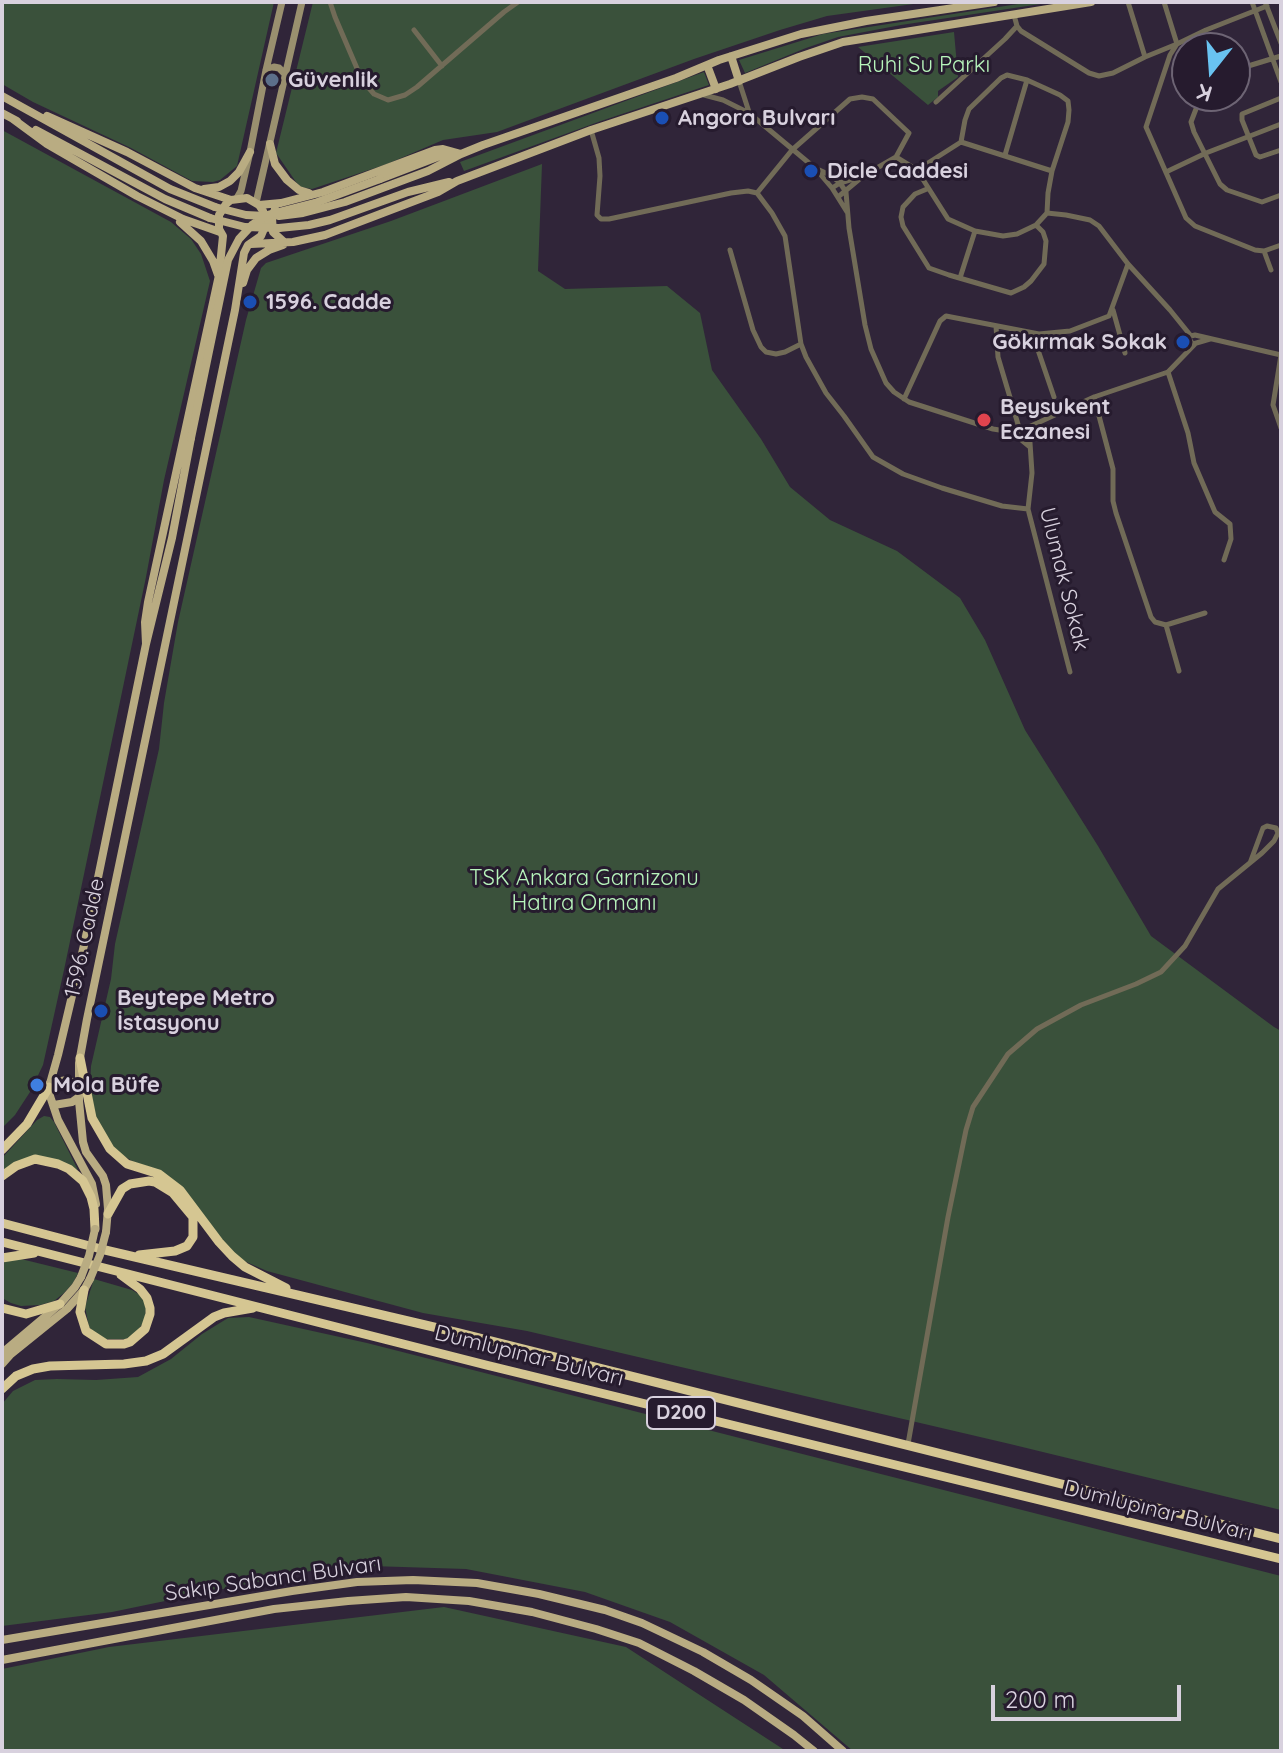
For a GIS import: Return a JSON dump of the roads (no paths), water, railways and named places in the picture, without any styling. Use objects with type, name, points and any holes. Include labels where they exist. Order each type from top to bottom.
[{"type":"highway","points":[[80,1058],[92,1118],[110,1149],[127,1164],[159,1174],[180,1190],[219,1242],[245,1267],[311,1299]]},
{"type":"highway","points":[[2,1150],[27,1124],[49,1085]]},
{"type":"highway","points":[[2,1176],[16,1166],[35,1159],[69,1169],[83,1181],[91,1197],[95,1229]]},
{"type":"highway","points":[[108,1214],[122,1189],[130,1184],[149,1181],[173,1193],[193,1217],[193,1237],[187,1246],[163,1253],[131,1256]]},
{"type":"highway","name":"Dumlupınar Bulvarı","points":[[5,1222],[131,1256],[470,1336],[1281,1539]]},
{"type":"highway","name":"Dumlupınar Bulvarı","points":[[2,1242],[502,1369],[1281,1559]]},
{"type":"highway","points":[[2,1258],[46,1253]]},
{"type":"highway","points":[[84,1290],[80,1312],[86,1331],[92,1336],[115,1345],[124,1344],[139,1335],[145,1329],[150,1314],[147,1298],[131,1281],[108,1268]]},
{"type":"highway","points":[[2,1308],[26,1314],[60,1304]]},
{"type":"highway","points":[[2,1389],[16,1376],[33,1369],[146,1361],[163,1354],[214,1317],[260,1307]]},
{"type":"main road","name":"1596. Cadde","points":[[146,644],[148,602],[219,275],[222,234],[219,215],[241,191],[282,2]]},
{"type":"main road","name":"1596. Cadde","points":[[86,1278],[100,1255],[108,1214],[105,1180],[86,1152],[83,1142],[80,1058],[235,310],[244,253],[249,244],[261,236],[266,224],[258,204],[302,2]]},
{"type":"main road","points":[[2,96],[170,189],[215,207],[246,215],[279,216],[345,202],[428,171],[461,154],[731,56],[825,28],[994,2]]},
{"type":"main road","points":[[2,113],[165,199],[210,218],[245,227],[309,225],[408,192],[457,181],[591,130],[699,95],[843,42],[1091,2]]},
{"type":"main road","points":[[731,56],[739,81]]},
{"type":"main road","points":[[707,65],[716,89]]},
{"type":"main road","points":[[266,70],[279,68],[286,75]]},
{"type":"main road","points":[[263,83],[271,93],[284,86]]},
{"type":"main road","points":[[15,104],[103,140],[195,188],[234,199],[247,198],[258,204],[281,203],[313,194],[435,150],[461,154]]},
{"type":"main road","points":[[13,119],[80,164],[167,211],[222,234],[233,244],[288,242],[325,235],[438,192],[457,181]]},
{"type":"main road","points":[[270,144],[275,164],[287,180],[299,190],[313,194]]},
{"type":"main road","points":[[195,188],[219,187],[230,181],[250,152]]},
{"type":"main road","name":"1596. Cadde","points":[[86,1278],[95,1229],[96,1199],[94,1189],[58,1120],[49,1085],[83,948],[146,644],[172,538],[228,260],[239,239],[252,225],[268,215],[315,203],[440,156],[461,154]]},
{"type":"main road","points":[[281,203],[274,211],[273,232],[288,242]]},
{"type":"main road","points":[[167,211],[201,241],[219,275]]},
{"type":"main road","points":[[235,310],[252,263],[269,250],[288,242]]},
{"type":"main road","points":[[206,328],[222,316],[229,325],[230,333]]},
{"type":"main road","points":[[49,1085],[63,1079],[79,1085]]},
{"type":"main road","points":[[54,1105],[72,1102],[79,1097]]},
{"type":"main road","points":[[2,1364],[67,1309],[84,1290],[86,1278]]},
{"type":"main road","points":[[2,1353],[86,1278]]},
{"type":"main road","name":"Sakıp Sabancı Bulvarı","points":[[2,1640],[357,1582],[413,1580],[477,1583],[605,1610],[642,1623],[703,1652],[751,1680],[803,1716],[843,1751]]},
{"type":"main road","name":"Sakıp Sabancı Bulvarı","points":[[2,1660],[274,1609],[406,1597],[469,1601],[532,1612],[639,1643],[744,1700],[814,1751]]},
{"type":"street","points":[[330,2],[362,80],[374,94],[388,100],[405,95],[518,2]]},
{"type":"street","points":[[1128,2],[1145,57]]},
{"type":"street","points":[[1164,2],[1173,32]]},
{"type":"street","points":[[1252,2],[1281,82]]},
{"type":"street","points":[[1202,32],[1266,4],[1281,43]]},
{"type":"street","points":[[1014,14],[1021,31],[1099,76],[1113,73],[1171,46]]},
{"type":"street","points":[[1272,19],[1281,15]]},
{"type":"street","points":[[936,102],[1017,26]]},
{"type":"street","points":[[414,30],[442,66]]},
{"type":"street","points":[[1171,53],[1146,127],[1186,218],[1195,226],[1255,250],[1264,251],[1281,245]]},
{"type":"street","points":[[1251,65],[1281,56]]},
{"type":"street","points":[[896,157],[917,170],[948,219],[975,231],[1003,236],[1017,234],[1036,225],[1047,213],[1052,171],[1068,122],[1068,101],[1027,80],[1007,75],[969,109],[961,142],[917,170]]},
{"type":"street","points":[[1005,155],[1027,80]]},
{"type":"street","points":[[739,81],[749,113]]},
{"type":"street","points":[[716,89],[720,99]]},
{"type":"street","points":[[699,95],[720,99],[749,113],[815,168],[847,212]]},
{"type":"street","points":[[1281,98],[1242,114],[1256,155],[1260,157],[1281,150]]},
{"type":"street","points":[[757,193],[792,150],[850,99],[873,99],[909,133],[896,157],[863,176],[832,188]]},
{"type":"street","points":[[1195,112],[1191,122],[1194,132],[1220,184],[1227,190],[1262,202],[1281,195]]},
{"type":"street","points":[[1166,172],[1281,124]]},
{"type":"street","points":[[591,130],[599,158],[597,215],[601,219],[731,193],[757,193],[785,236],[801,344],[815,376],[873,457],[903,474],[942,488],[1002,506],[1028,509]]},
{"type":"street","points":[[961,142],[1052,171]]},
{"type":"street","points":[[815,168],[832,176],[846,192],[871,349],[886,383],[904,399],[970,422],[1016,432],[1094,397],[1168,372],[1193,340],[1211,338],[1281,355],[1273,405],[1281,428]]},
{"type":"street","points":[[838,197],[863,176]]},
{"type":"street","points":[[927,189],[915,194],[903,207],[901,217],[903,226],[929,268],[1011,293],[1031,281],[1044,264],[1046,241],[1036,225]]},
{"type":"street","points":[[1047,213],[1090,220],[1099,226],[1193,340]]},
{"type":"street","points":[[960,278],[975,231]]},
{"type":"street","points":[[730,250],[753,330],[761,347],[766,352],[776,354],[801,344]]},
{"type":"street","points":[[1264,251],[1271,270]]},
{"type":"street","points":[[904,399],[940,321],[946,316],[1039,334],[1056,334],[1084,327],[1109,316],[1128,264]]},
{"type":"street","points":[[1112,310],[1125,353]]},
{"type":"street","points":[[996,326],[998,357],[1016,432],[1030,447]]},
{"type":"street","points":[[1039,334],[1038,350],[1054,397]]},
{"type":"street","points":[[1168,372],[1188,433],[1194,463],[1215,512],[1230,524],[1231,539],[1224,560]]},
{"type":"street","points":[[1094,397],[1113,469],[1116,513],[1151,617],[1155,622],[1166,625],[1205,613]]},
{"type":"street","name":"Ulumak Sokak","points":[[1029,428],[1032,473],[1028,509],[1070,672]]},
{"type":"street","points":[[1166,625],[1179,671]]},
{"type":"street","points":[[908,1444],[948,1217],[973,1107],[1008,1054],[1037,1029],[1081,1005],[1161,972],[1185,946],[1218,889],[1250,863],[1274,841],[1278,833],[1276,828],[1263,828],[1250,863]]},
{"type":"place","name":"Güvenlik","points":[[272,80]]},
{"type":"place","name":"Angora Bulvarı","points":[[662,118]]},
{"type":"place","name":"Dicle Caddesi","points":[[811,171]]},
{"type":"place","name":"1596. Cadde","points":[[250,302]]},
{"type":"place","name":"Gökırmak Sokak","points":[[1183,342]]},
{"type":"place","name":"Beysukent Eczanesi","points":[[984,420]]},
{"type":"place","name":"Beytepe Metro İstasyonu","points":[[101,1011]]},
{"type":"place","name":"Mola Büfe","points":[[37,1085]]},
{"type":"park label","name":"Ruhi Su Parkı","points":[[924,65]]},
{"type":"park label","name":"TSK Ankara Garnizonu Hatıra Ormanı","points":[[584,890]]}]
